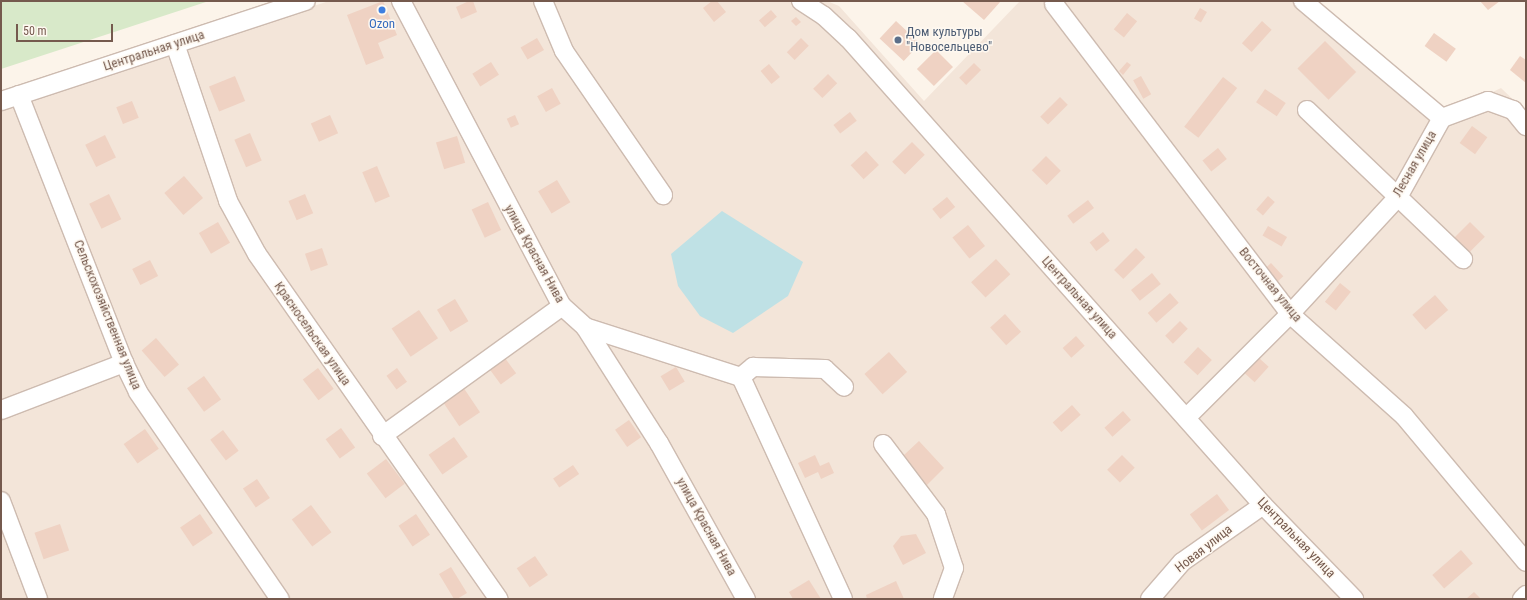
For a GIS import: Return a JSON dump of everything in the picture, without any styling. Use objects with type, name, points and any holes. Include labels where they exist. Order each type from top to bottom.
[{"type":"street","name":"Центральная улица","points":[[1,101],[306,1]]},
{"type":"street","name":"улица Красная Нива","points":[[401,1],[562,306],[585,327],[659,443],[746,599]]},
{"type":"street","points":[[543,1],[564,51],[663,196]]},
{"type":"street","name":"Центральная улица","points":[[801,1],[824,16],[848,38],[1263,505],[1354,599]]},
{"type":"street","points":[[1303,1],[1442,118]]},
{"type":"street","name":"Восточная улица","points":[[1054,4],[1290,314],[1404,416],[1526,562]]},
{"type":"street","name":"Красносельская улица","points":[[175,44],[228,201],[257,254],[382,436],[499,599]]},
{"type":"street","name":"Сельскохозяйственная улица","points":[[19,95],[124,363],[138,392],[280,599]]},
{"type":"street","name":"Лесная улица","points":[[1186,418],[1290,314],[1398,197],[1442,118],[1488,101],[1513,110],[1526,126]]},
{"type":"street","points":[[1307,110],[1463,258]]},
{"type":"street","points":[[382,436],[562,306]]},
{"type":"street","points":[[585,327],[741,377],[843,599]]},
{"type":"street","points":[[1,410],[124,363]]},
{"type":"street","points":[[741,377],[753,367],[825,369],[844,387]]},
{"type":"street","points":[[883,444],[936,514],[954,568],[943,599]]},
{"type":"street","points":[[1,501],[38,599]]},
{"type":"street","name":"Новая улица","points":[[1150,599],[1182,562],[1263,505]]},
{"type":"street","points":[[1522,599],[1526,595]]},
{"type":"shaded area","points":[[329,1],[827,1],[839,6],[924,101],[1020,1],[1311,1],[1445,115],[1501,88],[1526,112],[1526,599],[1,599],[1,108]]},
{"type":"green space","points":[[1,1],[209,1],[1,69]]},
{"type":"water","points":[[722,211],[803,262],[788,296],[733,333],[700,316],[678,286],[671,254]]},
{"type":"building","points":[[383,1],[397,35],[378,43],[384,58],[366,65],[347,15]]},
{"type":"building","points":[[469,1],[473,1],[477,12],[461,19],[456,7]]},
{"type":"building","points":[[712,1],[717,1],[726,12],[714,22],[703,8]]},
{"type":"building","points":[[962,1],[1001,1],[984,20]]},
{"type":"building","points":[[1480,1],[1500,1],[1488,10]]},
{"type":"building","points":[[1200,8],[1207,12],[1201,22],[1194,18]]},
{"type":"building","points":[[771,10],[777,17],[765,27],[759,20]]},
{"type":"building","points":[[1127,13],[1137,21],[1124,38],[1114,29]]},
{"type":"building","points":[[796,17],[801,22],[796,26],[791,21]]},
{"type":"building","points":[[896,21],[920,44],[904,61],[880,39]]},
{"type":"building","points":[[1262,21],[1272,30],[1252,52],[1242,43]]},
{"type":"building","points":[[1434,33],[1456,49],[1446,62],[1425,46]]},
{"type":"building","points":[[537,38],[544,50],[528,60],[521,48]]},
{"type":"building","points":[[801,38],[809,46],[795,60],[787,52]]},
{"type":"building","points":[[1325,41],[1356,72],[1329,100],[1297,69]]},
{"type":"building","points":[[936,50],[953,67],[934,86],[917,69]]},
{"type":"building","points":[[1520,56],[1526,60],[1526,83],[1510,70]]},
{"type":"building","points":[[491,62],[499,75],[480,86],[472,74]]},
{"type":"building","points":[[1127,62],[1131,65],[1123,75],[1119,71]]},
{"type":"building","points":[[974,63],[981,70],[966,85],[959,78]]},
{"type":"building","points":[[769,64],[780,77],[772,84],[761,71]]},
{"type":"building","points":[[828,74],[837,83],[822,98],[813,89]]},
{"type":"building","points":[[235,76],[245,101],[219,112],[209,86]]},
{"type":"building","points":[[1141,76],[1151,94],[1143,99],[1133,80]]},
{"type":"building","points":[[1223,77],[1237,88],[1198,138],[1184,127]]},
{"type":"building","points":[[552,88],[561,104],[546,112],[537,96]]},
{"type":"building","points":[[1265,89],[1286,103],[1277,116],[1256,102]]},
{"type":"building","points":[[1060,97],[1068,105],[1048,125],[1040,117]]},
{"type":"building","points":[[132,101],[139,118],[123,124],[116,107]]},
{"type":"building","points":[[850,112],[857,121],[840,134],[833,125]]},
{"type":"building","points":[[330,115],[338,133],[319,142],[311,124]]},
{"type":"building","points":[[515,115],[519,124],[511,128],[507,119]]},
{"type":"building","points":[[1472,126],[1487,137],[1475,154],[1460,143]]},
{"type":"building","points":[[250,133],[262,161],[246,167],[234,140]]},
{"type":"building","points":[[105,135],[116,157],[96,167],[85,145]]},
{"type":"building","points":[[457,136],[465,163],[444,169],[436,142]]},
{"type":"building","points":[[912,142],[925,155],[905,175],[892,162]]},
{"type":"building","points":[[1218,148],[1227,159],[1211,171],[1202,161]]},
{"type":"building","points":[[866,151],[879,165],[864,179],[851,165]]},
{"type":"building","points":[[1046,156],[1061,171],[1047,185],[1032,170]]},
{"type":"building","points":[[377,166],[390,196],[375,203],[362,172]]},
{"type":"building","points":[[184,176],[203,198],[183,215],[164,193]]},
{"type":"building","points":[[557,180],[570,202],[552,214],[538,191]]},
{"type":"building","points":[[109,194],[121,219],[102,229],[89,204]]},
{"type":"building","points":[[305,194],[313,213],[297,220],[288,201]]},
{"type":"building","points":[[1268,196],[1275,202],[1263,215],[1256,210]]},
{"type":"building","points":[[947,197],[955,207],[940,219],[932,209]]},
{"type":"building","points":[[1088,200],[1094,208],[1073,224],[1067,216]]},
{"type":"building","points":[[488,202],[501,230],[485,238],[472,210]]},
{"type":"building","points":[[218,222],[230,243],[211,254],[199,233]]},
{"type":"building","points":[[1470,222],[1485,237],[1464,258],[1449,243]]},
{"type":"building","points":[[968,225],[985,246],[969,259],[952,238]]},
{"type":"building","points":[[1268,226],[1287,237],[1282,247],[1262,236]]},
{"type":"building","points":[[1103,232],[1110,241],[1096,251],[1090,242]]},
{"type":"building","points":[[322,248],[328,265],[311,271],[305,254]]},
{"type":"building","points":[[1136,248],[1145,257],[1123,279],[1114,270]]},
{"type":"building","points":[[996,259],[1010,274],[985,298],[971,282]]},
{"type":"building","points":[[150,260],[158,276],[140,285],[132,269]]},
{"type":"building","points":[[1271,263],[1283,276],[1275,284],[1263,271]]},
{"type":"building","points":[[1152,273],[1161,284],[1140,301],[1131,290]]},
{"type":"building","points":[[1340,283],[1351,292],[1336,310],[1325,302]]},
{"type":"building","points":[[1170,293],[1179,303],[1156,323],[1148,313]]},
{"type":"building","points":[[1435,295],[1448,310],[1425,330],[1412,315]]},
{"type":"building","points":[[455,299],[468,321],[450,332],[437,310]]},
{"type":"building","points":[[419,310],[438,338],[411,357],[392,328]]},
{"type":"building","points":[[1005,314],[1021,332],[1006,345],[990,327]]},
{"type":"building","points":[[1180,321],[1188,329],[1173,344],[1165,336]]},
{"type":"building","points":[[1076,336],[1085,346],[1071,358],[1063,348]]},
{"type":"building","points":[[156,338],[179,364],[165,377],[142,350]]},
{"type":"building","points":[[1198,347],[1212,360],[1198,375],[1184,362]]},
{"type":"building","points":[[889,352],[907,372],[883,394],[864,374]]},
{"type":"building","points":[[505,358],[516,373],[501,385],[490,369]]},
{"type":"building","points":[[1259,358],[1269,367],[1255,382],[1245,374]]},
{"type":"building","points":[[676,367],[685,382],[669,391],[661,376]]},
{"type":"building","points":[[318,368],[334,389],[318,400],[303,379]]},
{"type":"building","points":[[397,368],[407,382],[396,389],[386,376]]},
{"type":"building","points":[[204,376],[221,399],[204,412],[187,388]]},
{"type":"building","points":[[461,384],[480,412],[459,426],[440,398]]},
{"type":"building","points":[[1072,405],[1081,415],[1061,432],[1053,422]]},
{"type":"building","points":[[1123,411],[1131,420],[1112,437],[1104,428]]},
{"type":"building","points":[[629,420],[641,437],[627,447],[615,430]]},
{"type":"building","points":[[341,428],[355,447],[340,459],[326,439]]},
{"type":"building","points":[[145,429],[159,449],[137,464],[124,444]]},
{"type":"building","points":[[223,430],[239,451],[226,460],[210,440]]},
{"type":"building","points":[[454,437],[468,457],[442,474],[429,455]]},
{"type":"building","points":[[919,441],[944,468],[927,485],[921,479],[910,489],[890,468]]},
{"type":"building","points":[[815,455],[820,466],[829,462],[834,473],[821,479],[818,472],[805,478],[798,463]]},
{"type":"building","points":[[1122,455],[1135,468],[1120,483],[1107,470]]},
{"type":"building","points":[[386,459],[405,484],[385,498],[367,473]]},
{"type":"building","points":[[573,465],[579,474],[559,488],[553,478]]},
{"type":"building","points":[[257,479],[270,498],[256,508],[243,489]]},
{"type":"building","points":[[1217,494],[1229,510],[1202,530],[1190,514]]},
{"type":"building","points":[[311,505],[331,532],[312,547],[292,519]]},
{"type":"building","points":[[200,514],[213,533],[193,546],[180,527]]},
{"type":"building","points":[[416,514],[430,535],[413,546],[399,526]]},
{"type":"building","points":[[60,524],[69,550],[44,559],[34,533]]},
{"type":"building","points":[[916,534],[926,553],[903,565],[893,546],[901,536]]},
{"type":"building","points":[[1461,550],[1473,564],[1444,589],[1432,575]]},
{"type":"building","points":[[535,556],[548,575],[530,587],[517,568]]},
{"type":"building","points":[[451,567],[467,593],[457,599],[454,599],[439,574]]},
{"type":"building","points":[[809,580],[821,599],[793,599],[789,592]]},
{"type":"building","points":[[896,581],[904,599],[867,599],[866,595]]},
{"type":"building","points":[[1474,592],[1481,599],[1466,599]]},
{"type":"place","name":"Ozon","points":[[382,10]]},
{"type":"place","name":"Дом культуры \"Новосельцево\"","points":[[898,40]]}]
